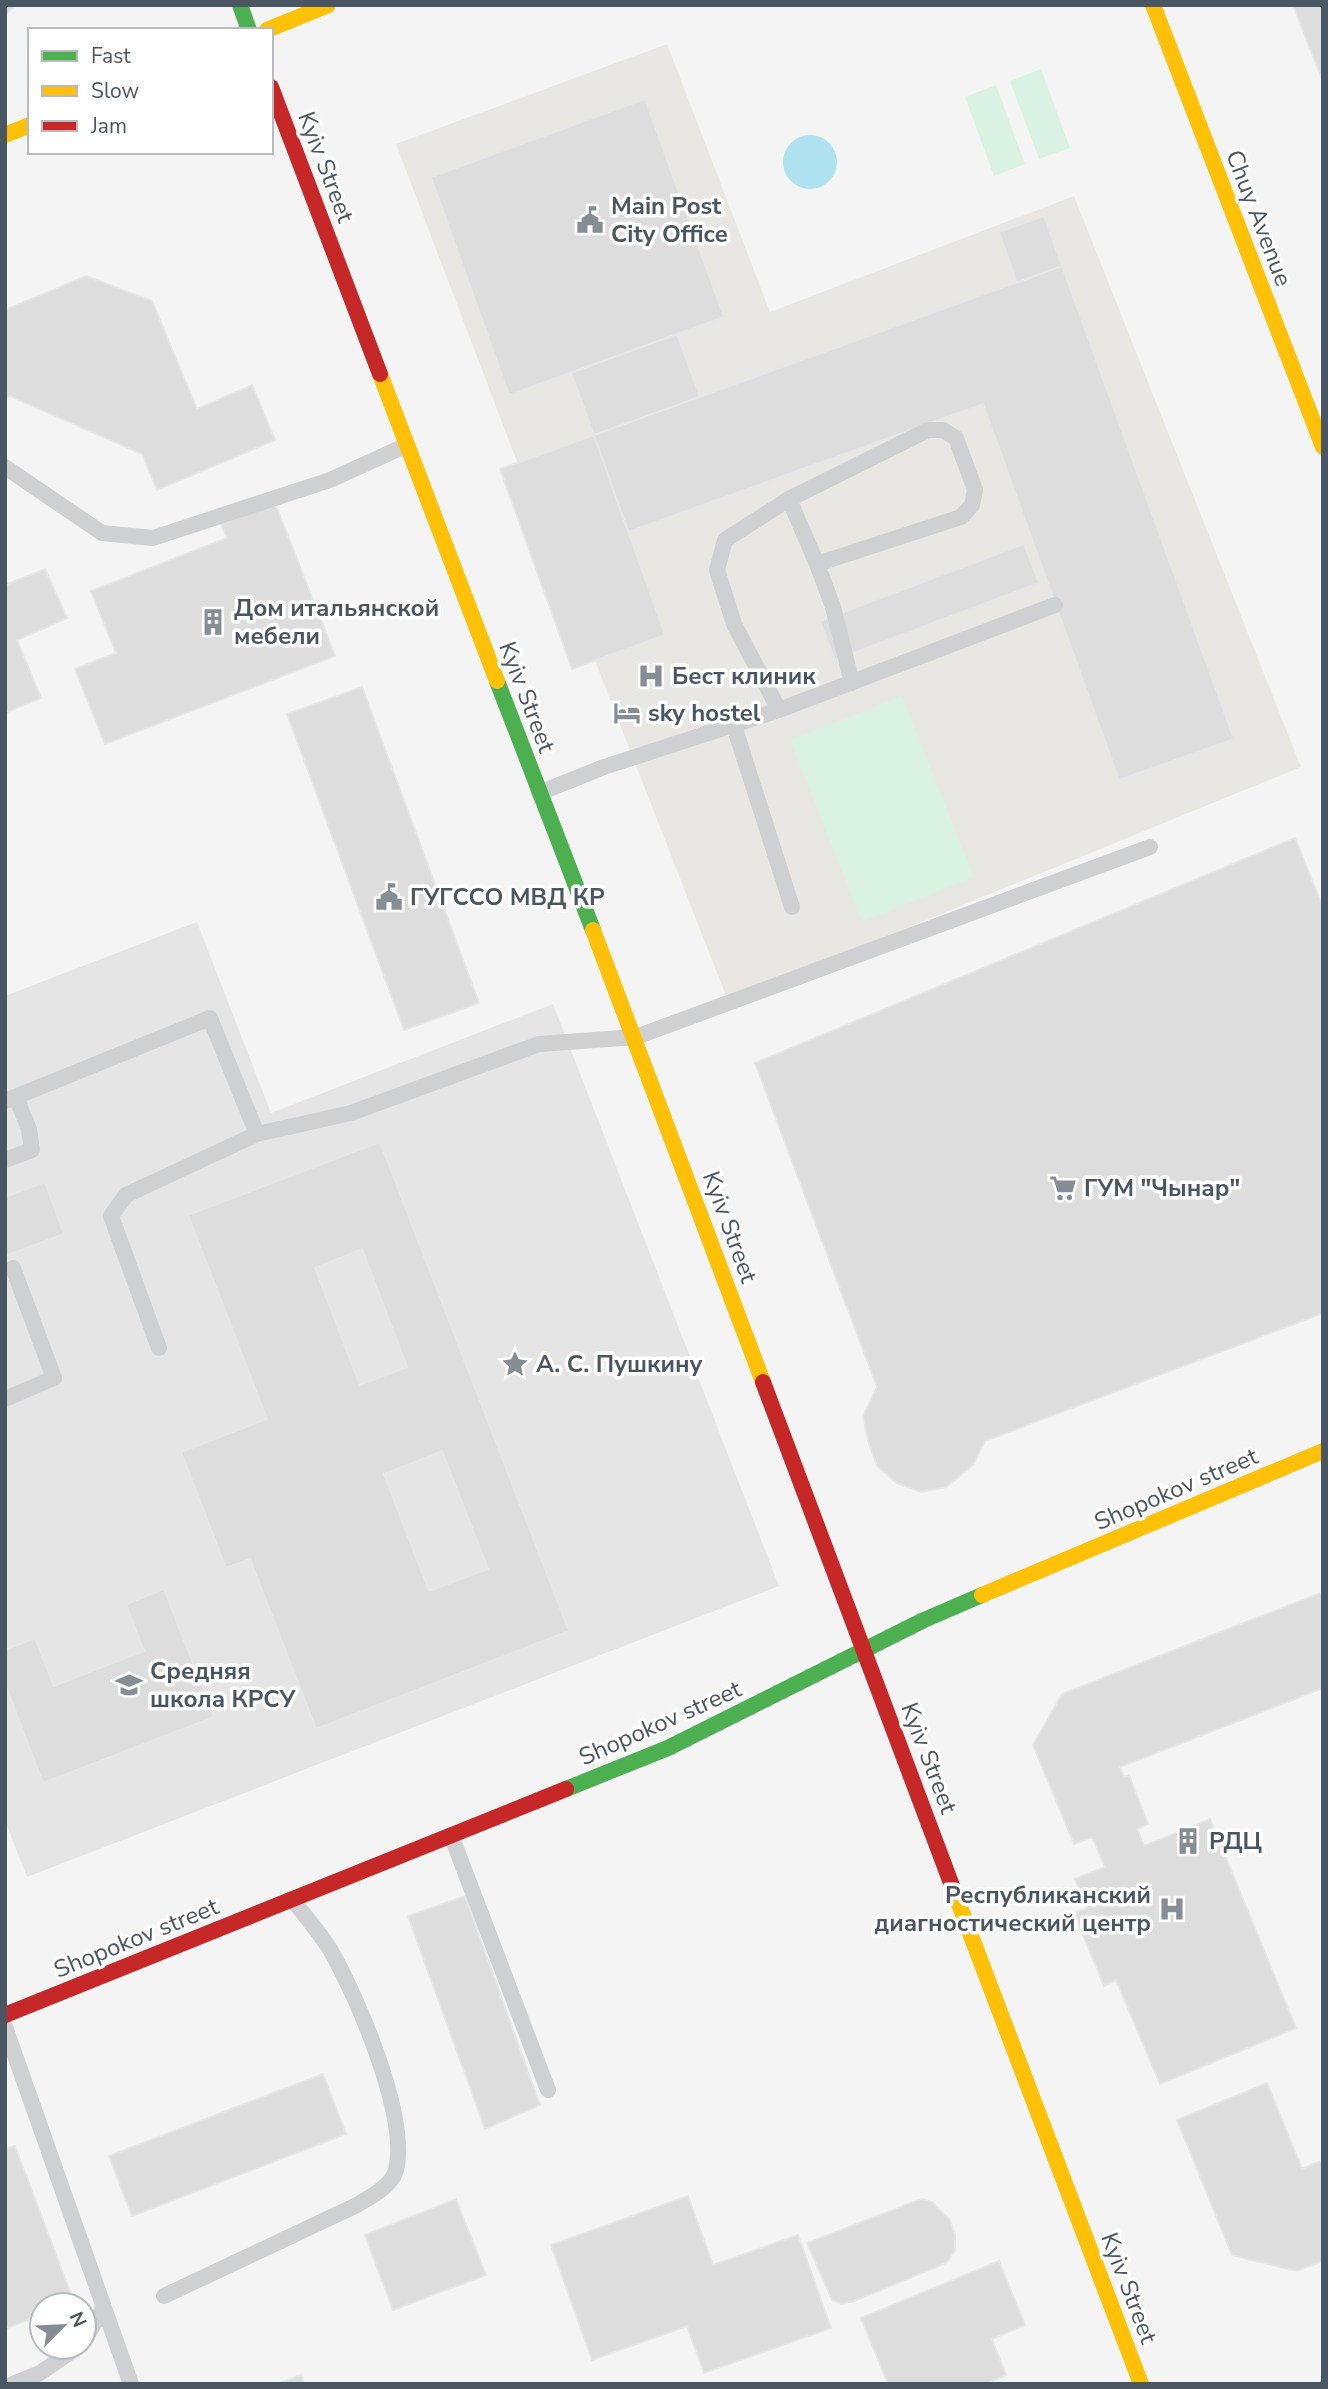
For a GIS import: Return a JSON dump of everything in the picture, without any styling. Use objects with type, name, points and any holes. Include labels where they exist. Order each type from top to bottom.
[{"type":"main road","points":[[240,5],[248,28]]},
{"type":"main road","points":[[272,28],[328,5]]},
{"type":"main road","name":"Chuy Avenue","points":[[1153,5],[1323,447]]},
{"type":"main road","name":"Kyiv Street","points":[[273,92],[539,793],[636,1037],[1141,2384]]},
{"type":"main road","points":[[5,135],[28,126]]},
{"type":"main road","name":"Shopokov street","points":[[5,2015],[668,1748],[924,1620],[1323,1451]]},
{"type":"lane","points":[[779,710],[734,624],[717,570],[724,540],[789,499],[928,430],[943,430],[956,438],[975,490],[972,505],[961,517],[817,564]]},
{"type":"lane","points":[[5,467],[102,533],[153,538],[330,480],[407,445]]},
{"type":"lane","points":[[789,499],[833,607],[852,683]]},
{"type":"lane","points":[[539,793],[604,767],[779,710],[1055,605]]},
{"type":"lane","points":[[734,726],[792,907]]},
{"type":"lane","points":[[159,1348],[111,1216],[126,1195],[257,1134],[351,1113],[539,1044],[636,1037],[1150,847]]},
{"type":"lane","points":[[5,1160],[32,1150],[29,1129],[10,1099],[210,1018],[257,1134]]},
{"type":"lane","points":[[5,1399],[54,1378],[13,1268]]},
{"type":"lane","points":[[451,1835],[548,2090]]},
{"type":"lane","points":[[164,2295],[357,2205],[380,2191],[396,2173],[398,2133],[391,2097],[370,2037],[331,1951],[292,1899]]},
{"type":"lane","points":[[5,2027],[131,2384]]},
{"type":"lane","points":[[98,2318],[104,2307]]},
{"type":"lane","points":[[13,2384],[40,2373],[58,2361]]},
{"type":"shaded area","points":[[667,44],[770,312],[1074,196],[1301,767],[728,1001],[396,144]]},
{"type":"shaded area","points":[[197,922],[271,1113],[553,1004],[779,1586],[27,1877],[5,1821],[5,996]]},
{"type":"green space","points":[[1041,69],[1070,148],[1039,159],[1010,81]]},
{"type":"green space","points":[[996,85],[1025,164],[994,176],[965,97]]},
{"type":"green space","points":[[902,696],[974,877],[862,922],[790,740]]},
{"type":"water","points":[[810,135],[829,143],[837,162],[829,181],[810,189],[791,181],[783,162],[791,143]]},
{"type":"building","points":[[5,5],[16,5],[5,15]]},
{"type":"building","points":[[1293,5],[1323,5],[1323,82]]},
{"type":"building","points":[[645,99],[724,317],[509,395],[431,177]]},
{"type":"building","points":[[1044,216],[1062,266],[1017,283],[999,232]]},
{"type":"building","points":[[1062,266],[1234,739],[1119,780],[983,404],[628,532],[594,435]]},
{"type":"building","points":[[86,276],[152,301],[197,409],[252,385],[275,440],[157,490],[142,454],[10,396],[5,397],[5,310]]},
{"type":"building","points":[[677,334],[700,397],[594,435],[571,373]]},
{"type":"building","points":[[594,435],[665,635],[572,669],[500,469]]},
{"type":"building","name":"Дом итальянской мебели","points":[[275,503],[335,656],[105,744],[75,669],[116,653],[91,591],[227,538],[221,524]]},
{"type":"building","points":[[1024,544],[1039,583],[835,660],[820,621]]},
{"type":"building","points":[[45,569],[67,618],[17,640],[41,698],[5,713],[5,585]]},
{"type":"building","points":[[362,687],[479,1003],[404,1030],[287,714]]},
{"type":"building","name":"ГУМ \"Чынар\"","points":[[1295,838],[1323,908],[1323,1313],[985,1441],[973,1465],[946,1487],[921,1492],[897,1483],[877,1466],[868,1441],[863,1416],[877,1387],[755,1063]]},
{"type":"building","points":[[380,1142],[569,1631],[316,1729],[250,1559],[226,1568],[181,1452],[267,1419],[188,1215]],"holes":[[[362,1249],[407,1367],[360,1385],[315,1268]],[[442,1451],[488,1569],[429,1591],[384,1474]]]},
{"type":"building","points":[[45,1182],[64,1234],[5,1256],[5,1197]]},
{"type":"building","name":"Средняя школа КРСУ","points":[[164,1589],[214,1717],[43,1783],[5,1684],[5,1650],[35,1638],[54,1686],[144,1651],[126,1604]]},
{"type":"building","name":"РДЦ","points":[[1323,1592],[1323,1688],[1120,1767],[1124,1777],[1129,1775],[1148,1824],[1137,1829],[1144,1846],[1210,1819],[1296,2028],[1160,2084],[1116,1980],[1104,1986],[1074,1913],[1087,1908],[1075,1879],[1105,1867],[1092,1837],[1074,1844],[1033,1745],[1062,1694]]},
{"type":"building","points":[[465,1896],[540,2105],[485,2129],[408,1916]]},
{"type":"building","points":[[323,2074],[346,2134],[132,2216],[109,2156]]},
{"type":"building","points":[[1267,2083],[1302,2169],[1323,2160],[1323,2261],[1297,2271],[1232,2255],[1177,2120]]},
{"type":"building","points":[[15,2146],[70,2291],[28,2291],[28,2320],[5,2329],[5,2149]]},
{"type":"building","points":[[688,2196],[713,2265],[798,2235],[831,2328],[704,2373],[687,2326],[592,2360],[551,2245]]},
{"type":"building","points":[[456,2199],[486,2275],[393,2310],[365,2235]]},
{"type":"building","points":[[921,2199],[932,2202],[950,2220],[955,2235],[955,2250],[946,2263],[854,2301],[841,2304],[832,2300],[807,2243]]},
{"type":"building","points":[[999,2261],[1025,2325],[992,2339],[1006,2375],[986,2384],[888,2384],[861,2318]]},
{"type":"building","points":[[301,2375],[304,2384],[277,2384]]},
{"type":"traffic: fast","points":[[240,5],[248,28]]},
{"type":"traffic: fast","points":[[497,681],[593,930]]},
{"type":"traffic: fast","points":[[566,1789],[668,1748],[924,1620],[982,1595]]},
{"type":"traffic: slow","points":[[272,28],[328,5]]},
{"type":"traffic: slow","points":[[1153,5],[1323,447]]},
{"type":"traffic: slow","points":[[5,135],[28,126]]},
{"type":"traffic: slow","points":[[380,374],[497,681]]},
{"type":"traffic: slow","points":[[593,930],[763,1382]]},
{"type":"traffic: slow","points":[[982,1595],[1323,1451]]},
{"type":"traffic: slow","points":[[954,1891],[1141,2384]]},
{"type":"traffic: jam","points":[[273,92],[380,374]]},
{"type":"traffic: jam","points":[[763,1382],[954,1891]]},
{"type":"traffic: jam","points":[[5,2015],[566,1789]]},
{"type":"place","name":"Main Post City Office","points":[[590,220]]},
{"type":"place","name":"Дом итальянской мебели","points":[[213,622]]},
{"type":"place","name":"Бест клиник","points":[[651,676]]},
{"type":"place","name":"sky hostel","points":[[627,713]]},
{"type":"place","name":"ГУГССО МВД КР","points":[[389,897]]},
{"type":"place","name":"ГУМ \"Чынар\"","points":[[1063,1188]]},
{"type":"place","name":"А. С. Пушкину","points":[[515,1364]]},
{"type":"place","name":"Средняя школа КРСУ","points":[[129,1685]]},
{"type":"place","name":"РДЦ","points":[[1188,1841]]},
{"type":"place","name":"Республиканский диагностический центр","points":[[1172,1909]]}]
